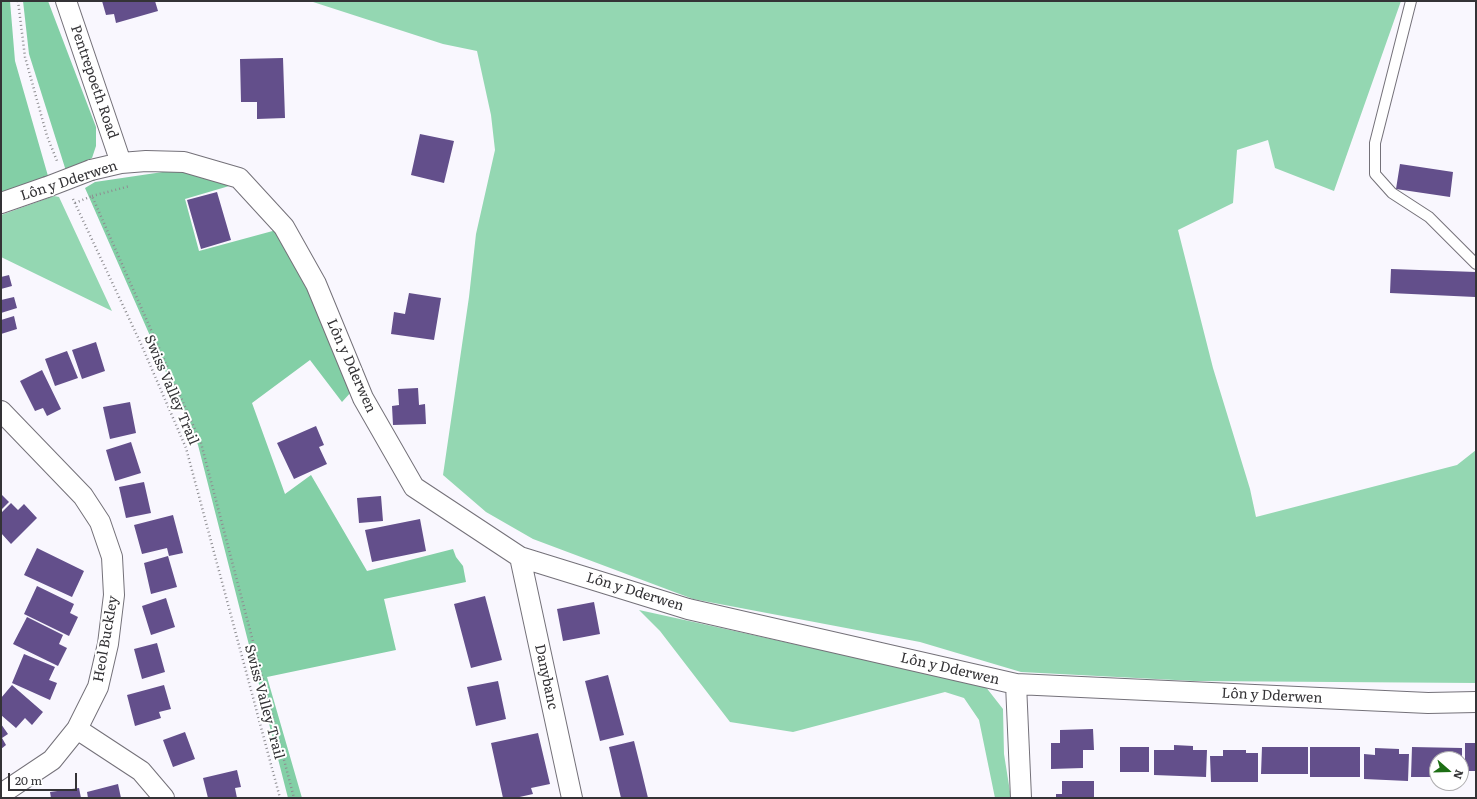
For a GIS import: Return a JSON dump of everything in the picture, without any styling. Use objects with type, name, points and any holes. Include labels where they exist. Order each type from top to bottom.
[{"type":"street","name":"Pentrepoeth Road","points":[[66,1],[121,163]]},
{"type":"street","name":"Lôn y Dderwen","points":[[1,204],[92,170],[121,163],[146,161],[184,162],[239,178],[284,227],[316,284],[363,398],[414,487],[520,557],[688,608],[1016,684],[1420,703],[1476,702]]},
{"type":"street","name":"Heol Buckley","points":[[1,411],[83,496],[100,522],[112,557],[114,594],[108,644],[98,687],[77,729],[52,760],[1,794]]},
{"type":"street","name":"Danybanc","points":[[520,557],[572,798]]},
{"type":"street","points":[[1016,684],[1021,798]]},
{"type":"street","points":[[77,729],[141,771],[164,798]]},
{"type":"lane","points":[[1411,1],[1375,143],[1375,174],[1392,193],[1429,217],[1476,264]]},
{"type":"path","points":[[18,1],[25,57],[47,136],[58,164]]},
{"type":"path","points":[[75,203],[92,196],[134,184]]},
{"type":"path","points":[[92,196],[201,443],[294,798]]},
{"type":"path","name":"Swiss Valley Trail","points":[[72,197],[137,337],[186,448],[280,798]]},
{"type":"green space","points":[[1,1],[10,1],[15,61],[48,176],[1,195]]},
{"type":"green space","points":[[23,1],[48,1],[96,127],[96,146],[92,158],[66,171],[29,54]]},
{"type":"green space","points":[[310,1],[1401,1],[1334,191],[1275,168],[1268,140],[1237,150],[1233,203],[1178,230],[1213,368],[1250,489],[1256,517],[1457,465],[1476,450],[1476,683],[1194,681],[1021,672],[920,642],[693,599],[533,539],[486,512],[443,475],[469,297],[476,234],[495,150],[491,115],[477,51],[443,44]]},
{"type":"green space","points":[[183,169],[236,184],[185,199],[199,251],[280,229],[315,294],[352,391],[342,402],[310,360],[252,403],[285,494],[311,475],[367,571],[453,549],[456,557],[463,566],[466,582],[384,599],[396,650],[267,677],[302,798],[288,798],[198,445],[85,188],[95,182]]},
{"type":"green space","points":[[54,196],[59,197],[112,311],[1,257],[1,215]]},
{"type":"green space","points":[[639,610],[985,686],[1003,709],[1004,754],[1011,798],[995,798],[979,720],[964,698],[945,692],[793,732],[730,722],[660,631]]},
{"type":"building","points":[[102,1],[155,1],[158,11],[116,23],[114,14],[106,15]]},
{"type":"building","points":[[283,58],[285,118],[257,119],[257,102],[241,102],[240,59]]},
{"type":"building","points":[[420,134],[454,141],[444,183],[411,175]]},
{"type":"building","points":[[1400,164],[1453,172],[1450,197],[1396,189]]},
{"type":"building","points":[[217,192],[231,240],[201,249],[187,200]]},
{"type":"building","points":[[1391,269],[1476,272],[1475,297],[1390,293]]},
{"type":"building","points":[[9,275],[12,286],[1,289],[1,277]]},
{"type":"building","points":[[409,293],[441,298],[434,340],[391,334],[394,312],[405,314]]},
{"type":"building","points":[[14,297],[17,308],[1,313],[1,300]]},
{"type":"building","points":[[14,316],[17,329],[1,334],[1,320]]},
{"type":"building","points":[[96,342],[105,371],[82,379],[72,350]]},
{"type":"building","points":[[67,351],[78,378],[55,386],[45,359]]},
{"type":"building","points":[[42,370],[61,409],[47,416],[43,408],[35,411],[20,381]]},
{"type":"building","points":[[418,388],[419,405],[425,404],[426,424],[393,425],[392,406],[399,405],[398,389]]},
{"type":"building","points":[[130,402],[136,433],[110,439],[103,407]]},
{"type":"building","points":[[316,426],[324,445],[319,447],[327,464],[294,479],[277,443]]},
{"type":"building","points":[[131,442],[141,473],[115,481],[106,450]]},
{"type":"building","points":[[144,482],[151,513],[126,518],[119,487]]},
{"type":"building","points":[[1,494],[9,502],[1,510]]},
{"type":"building","points":[[381,496],[383,521],[359,523],[357,498]]},
{"type":"building","points":[[11,503],[18,510],[24,504],[37,518],[11,544],[1,533],[1,513]]},
{"type":"building","points":[[173,515],[183,553],[169,556],[167,548],[142,554],[134,525]]},
{"type":"building","points":[[420,519],[426,551],[372,562],[365,530]]},
{"type":"building","points":[[37,548],[84,571],[72,597],[24,575]]},
{"type":"building","points":[[168,556],[177,587],[151,594],[144,563]]},
{"type":"building","points":[[37,586],[74,604],[70,613],[78,617],[69,636],[24,614]]},
{"type":"building","points":[[485,596],[502,660],[471,668],[454,604]]},
{"type":"building","points":[[166,598],[175,627],[151,635],[142,606]]},
{"type":"building","points":[[594,602],[600,634],[563,641],[557,609]]},
{"type":"building","points":[[27,617],[63,635],[59,644],[67,648],[58,666],[13,644]]},
{"type":"building","points":[[157,643],[165,672],[142,679],[134,649]]},
{"type":"building","points":[[24,654],[55,667],[49,680],[57,683],[50,700],[12,683]]},
{"type":"building","points":[[608,675],[624,735],[600,741],[585,681]]},
{"type":"building","points":[[498,681],[506,719],[476,726],[467,687]]},
{"type":"building","points":[[12,685],[43,712],[32,725],[25,718],[16,728],[1,715],[1,698]]},
{"type":"building","points":[[164,685],[171,709],[159,712],[161,718],[135,726],[127,695]]},
{"type":"building","points":[[1,724],[8,734],[2,738],[6,745],[1,749]]},
{"type":"building","points":[[1093,729],[1094,750],[1083,750],[1083,768],[1051,769],[1051,743],[1060,743],[1060,730]]},
{"type":"building","points":[[185,732],[195,759],[173,767],[163,740]]},
{"type":"building","points":[[538,733],[550,784],[531,788],[533,794],[515,798],[503,798],[491,743]]},
{"type":"building","points":[[634,741],[648,798],[621,798],[609,747]]},
{"type":"building","points":[[1465,743],[1476,743],[1476,771],[1469,771],[1469,751],[1465,751]]},
{"type":"building","points":[[1174,745],[1193,746],[1193,750],[1207,750],[1206,777],[1154,775],[1154,750],[1174,750]]},
{"type":"building","points":[[1120,747],[1149,747],[1149,772],[1120,772]]},
{"type":"building","points":[[1262,747],[1308,747],[1308,774],[1261,774]]},
{"type":"building","points":[[1310,747],[1360,747],[1360,777],[1310,777]]},
{"type":"building","points":[[1412,747],[1462,748],[1462,751],[1429,751],[1429,777],[1411,777]]},
{"type":"building","points":[[1375,748],[1399,749],[1399,754],[1409,754],[1408,781],[1364,779],[1364,754],[1375,755]]},
{"type":"building","points":[[1223,750],[1246,750],[1246,753],[1258,753],[1258,782],[1211,782],[1210,756],[1223,756]]},
{"type":"building","points":[[237,770],[241,787],[235,788],[237,798],[208,798],[203,778]]},
{"type":"building","points":[[1062,781],[1094,781],[1094,798],[1056,798],[1056,794],[1062,794]]},
{"type":"building","points":[[118,784],[121,798],[88,798],[87,792]]},
{"type":"building","points":[[79,788],[81,798],[51,798],[50,792]]}]
